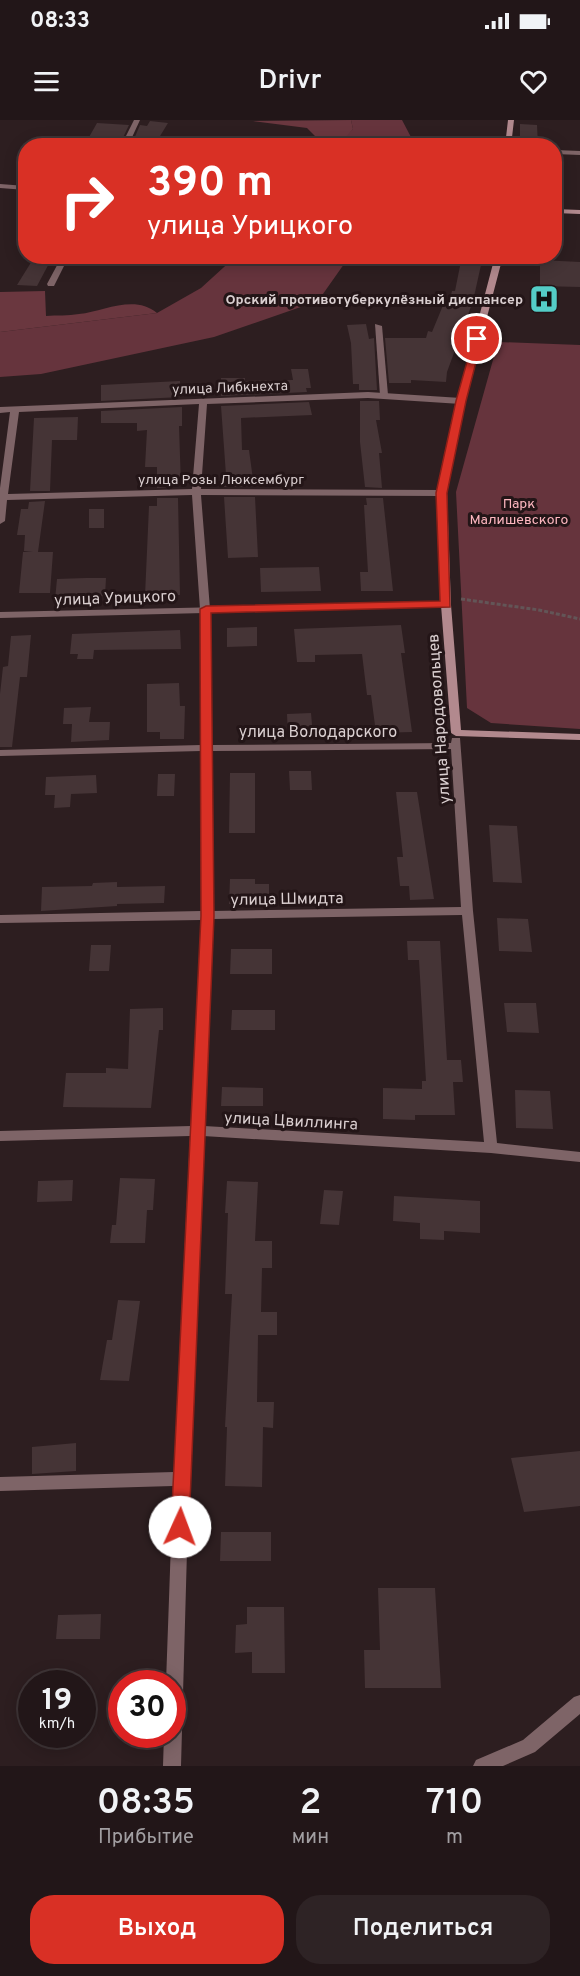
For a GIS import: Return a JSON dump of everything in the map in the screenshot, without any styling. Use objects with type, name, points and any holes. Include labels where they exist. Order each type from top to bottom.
[{"type":"main road","points":[[509,138],[510,120]]},
{"type":"main road","points":[[562,211],[580,212]]},
{"type":"main road","name":"улица Народовольцев","points":[[456,733],[446,605],[442,493],[461,401],[497,264]]},
{"type":"main road","points":[[456,733],[580,738]]},
{"type":"street","points":[[128,138],[137,120]]},
{"type":"street","points":[[562,152],[580,153]]},
{"type":"street","points":[[0,186],[18,187]]},
{"type":"street","points":[[51,284],[62,264]]},
{"type":"street","points":[[378,326],[384,395]]},
{"type":"street","name":"улица Либкнехта","points":[[0,410],[384,395],[461,401]]},
{"type":"street","points":[[172,1766],[182,1479],[207,916],[206,609],[196,492],[203,402]]},
{"type":"street","points":[[0,521],[15,410]]},
{"type":"street","name":"улица Розы Люксембург","points":[[2,497],[196,492],[442,493]]},
{"type":"street","name":"улица Урицкого","points":[[0,615],[446,605]]},
{"type":"street","name":"улица Народовольцев","points":[[456,733],[467,911],[491,1149]]},
{"type":"street","name":"улица Володарского","points":[[0,753],[206,748],[456,746]]},
{"type":"street","name":"улица Шмидта","points":[[0,919],[467,911]]},
{"type":"street","name":"улица Цвиллинга","points":[[0,1136],[198,1131],[491,1149],[580,1157]]},
{"type":"street","points":[[0,1484],[182,1479]]},
{"type":"street","points":[[482,1766],[529,1746],[580,1703]]},
{"type":"path","points":[[461,599],[539,610],[580,620]]},
{"type":"green space","points":[[351,120],[402,120],[411,138],[338,138],[353,129]]},
{"type":"green space","points":[[227,264],[344,264],[318,301],[214,337],[41,374],[0,377],[0,332],[157,313],[201,288]]},
{"type":"green space","name":"Парк Малишевского","points":[[498,342],[580,345],[580,729],[491,723],[467,708],[456,492]]},
{"type":"shaded area","points":[[351,120],[353,129],[345,138],[317,138],[307,128],[253,121]]},
{"type":"shaded area","points":[[45,291],[46,316],[75,315],[129,304],[148,307],[157,313],[0,332],[0,292]]},
{"type":"building","points":[[150,121],[168,123],[159,138],[134,138],[140,125],[147,126]]},
{"type":"building","points":[[97,123],[129,125],[123,138],[89,138]]},
{"type":"building","points":[[520,124],[537,125],[538,138],[520,138]]},
{"type":"building","points":[[580,262],[580,287],[540,286],[540,264]]},
{"type":"building","points":[[30,264],[49,264],[37,286],[17,285]]},
{"type":"building","points":[[460,264],[481,264],[473,301],[447,372],[446,382],[411,380],[411,383],[389,383],[385,338],[426,338],[428,331],[432,332],[444,303],[449,304],[452,291],[455,291]]},
{"type":"building","points":[[366,324],[369,339],[374,338],[377,390],[359,390],[359,384],[353,384],[351,343],[347,325]]},
{"type":"building","points":[[291,369],[308,369],[311,388],[306,388],[307,392],[221,396],[221,378],[245,378],[245,381],[293,380]]},
{"type":"building","points":[[180,381],[181,397],[101,401],[101,385]]},
{"type":"building","points":[[360,401],[379,401],[380,420],[376,420],[382,453],[379,453],[382,488],[365,487],[360,442]]},
{"type":"building","points":[[309,402],[312,415],[241,418],[242,450],[249,450],[254,487],[224,487],[223,475],[226,475],[221,406]]},
{"type":"building","points":[[182,407],[182,426],[179,426],[181,486],[157,488],[157,467],[145,467],[147,430],[137,431],[137,423],[101,423],[101,411]]},
{"type":"building","points":[[78,417],[77,440],[52,440],[50,491],[30,491],[34,418]]},
{"type":"building","points":[[224,497],[255,497],[258,557],[228,558]]},
{"type":"building","points":[[157,498],[178,498],[180,595],[145,596],[149,506],[157,506]]},
{"type":"building","points":[[366,498],[383,498],[393,591],[361,591],[360,572],[368,572],[364,505],[367,505]]},
{"type":"building","points":[[45,501],[38,552],[53,552],[50,593],[19,593],[23,552],[33,552],[24,551],[25,535],[17,535],[21,509],[28,509],[29,502]]},
{"type":"building","points":[[89,509],[104,509],[104,528],[89,528]]},
{"type":"building","points":[[319,567],[321,591],[261,592],[260,568]]},
{"type":"building","points":[[106,578],[105,596],[55,600],[57,579]]},
{"type":"building","points":[[401,625],[405,653],[401,653],[412,732],[376,733],[371,695],[367,695],[362,654],[315,655],[315,662],[297,662],[294,629]]},
{"type":"building","points":[[257,627],[257,646],[227,647],[227,628]]},
{"type":"building","points":[[180,630],[181,649],[94,650],[93,659],[77,659],[78,654],[70,654],[72,634]]},
{"type":"building","points":[[31,635],[27,677],[20,677],[12,747],[0,747],[0,694],[3,667],[8,666],[11,636]]},
{"type":"building","points":[[179,683],[180,706],[185,706],[184,739],[160,739],[160,732],[147,732],[147,684]]},
{"type":"building","points":[[91,707],[89,722],[110,722],[109,740],[71,742],[72,724],[63,724],[64,708]]},
{"type":"building","points":[[311,713],[313,736],[288,736],[287,714]]},
{"type":"building","points":[[289,771],[311,771],[312,790],[290,790]]},
{"type":"building","points":[[230,773],[255,773],[255,833],[229,833]]},
{"type":"building","points":[[158,774],[175,774],[174,796],[157,796]]},
{"type":"building","points":[[96,775],[97,793],[71,794],[70,807],[54,808],[55,795],[45,795],[46,777]]},
{"type":"building","points":[[396,792],[417,792],[434,899],[410,900],[409,886],[400,886],[397,857],[403,857]]},
{"type":"building","points":[[489,825],[517,826],[522,883],[493,882]]},
{"type":"building","points":[[230,879],[255,879],[255,884],[269,884],[269,904],[229,904]]},
{"type":"building","points":[[117,882],[117,887],[165,886],[164,903],[117,904],[117,906],[41,911],[42,887],[92,886],[93,883]]},
{"type":"building","points":[[497,918],[528,919],[532,952],[499,951]]},
{"type":"building","points":[[407,941],[440,941],[447,1060],[461,1060],[463,1082],[453,1082],[455,1115],[415,1115],[415,1120],[383,1119],[383,1088],[422,1089],[422,1081],[426,1081],[419,960],[408,960]]},
{"type":"building","points":[[91,945],[111,945],[109,971],[89,971]]},
{"type":"building","points":[[231,949],[272,949],[272,974],[230,974]]},
{"type":"building","points":[[504,1003],[536,1003],[539,1033],[507,1032]]},
{"type":"building","points":[[163,1008],[163,1030],[159,1030],[151,1108],[63,1107],[66,1073],[106,1073],[106,1068],[128,1069],[130,1009]]},
{"type":"building","points":[[232,1010],[275,1010],[275,1030],[231,1030]]},
{"type":"building","points":[[222,1087],[263,1088],[263,1106],[221,1106]]},
{"type":"building","points":[[515,1090],[550,1091],[553,1129],[516,1128]]},
{"type":"building","points":[[120,1178],[155,1179],[153,1210],[147,1210],[145,1243],[110,1243],[112,1225],[116,1225]]},
{"type":"building","points":[[73,1180],[72,1201],[37,1202],[38,1181]]},
{"type":"building","points":[[227,1181],[258,1182],[255,1241],[272,1241],[272,1268],[262,1268],[261,1312],[277,1312],[277,1335],[258,1335],[257,1402],[274,1402],[273,1428],[263,1427],[262,1487],[225,1486],[227,1427],[225,1427],[232,1294],[225,1294]]},
{"type":"building","points":[[324,1190],[343,1191],[339,1225],[320,1224]]},
{"type":"building","points":[[394,1196],[480,1201],[480,1233],[444,1231],[444,1240],[420,1239],[420,1223],[393,1221]]},
{"type":"building","points":[[118,1300],[140,1301],[129,1381],[100,1380],[107,1340],[112,1340]]},
{"type":"building","points":[[76,1443],[76,1471],[32,1474],[32,1447]]},
{"type":"building","points":[[580,1451],[580,1506],[524,1512],[511,1458]]},
{"type":"building","points":[[221,1532],[271,1532],[271,1561],[220,1561]]},
{"type":"building","points":[[378,1588],[435,1588],[441,1688],[365,1688],[364,1650],[380,1650]]},
{"type":"building","points":[[247,1607],[284,1607],[285,1673],[252,1673],[252,1652],[235,1653],[236,1625],[247,1624]]},
{"type":"building","points":[[101,1614],[100,1639],[56,1639],[58,1615]]},
{"type":"place","name":"Орский противотуберкулёзный диспансер","points":[[544,299]]},
{"type":"route","points":[[180,1527],[207,916],[206,609],[446,605],[442,493],[461,401],[477,339]]}]
